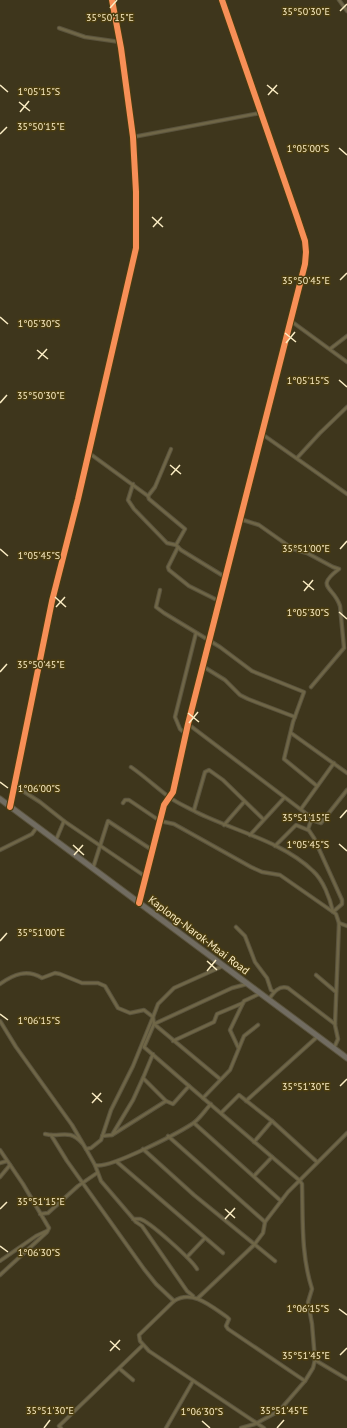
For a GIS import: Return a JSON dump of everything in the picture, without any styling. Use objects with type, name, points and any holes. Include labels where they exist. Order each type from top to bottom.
[{"type":"highway","name":"Kaplong-Narok-Maai Road","points":[[0,800],[347,1058]]},
{"type":"street","points":[[10,807],[52,601],[133,269],[136,248],[136,192],[132,137],[120,42],[112,0]]},
{"type":"street","points":[[139,903],[164,806],[173,792],[188,724],[204,667],[209,640],[291,321],[306,252],[296,217],[222,0]]},
{"type":"street","points":[[339,0],[347,11]]},
{"type":"street","points":[[59,28],[85,37],[120,42]]},
{"type":"street","points":[[132,137],[260,113]]},
{"type":"street","points":[[291,321],[347,362]]},
{"type":"street","points":[[330,349],[347,336]]},
{"type":"street","points":[[297,458],[347,407]]},
{"type":"street","points":[[262,434],[347,494]]},
{"type":"street","points":[[148,496],[155,487],[171,449]]},
{"type":"street","points":[[88,453],[148,496],[185,529],[168,567],[169,570],[189,586],[219,601]]},
{"type":"street","points":[[132,484],[128,500],[134,509],[167,543],[177,546],[191,558],[226,577]]},
{"type":"street","points":[[240,518],[259,525],[293,549],[307,553],[339,569],[330,575],[327,586],[338,600],[340,606],[344,648],[311,687]]},
{"type":"street","points":[[160,590],[156,607],[209,640],[252,671],[304,692],[295,717],[284,759],[317,786]]},
{"type":"street","points":[[186,734],[180,728],[175,717],[196,632]]},
{"type":"street","points":[[204,667],[225,680],[240,695],[295,717]]},
{"type":"street","points":[[188,724],[284,798],[301,809],[312,820],[321,824],[347,790]]},
{"type":"street","points":[[291,733],[347,773]]},
{"type":"street","points":[[301,809],[334,763]]},
{"type":"street","points":[[131,767],[169,797],[224,825],[275,846],[299,860],[316,874],[330,900],[333,912]]},
{"type":"street","points":[[194,810],[205,772],[208,770],[223,780],[263,819]]},
{"type":"street","points":[[14,786],[40,802],[64,821],[146,877]]},
{"type":"street","points":[[250,835],[263,819],[284,798]]},
{"type":"street","points":[[123,803],[125,800],[129,800],[160,821],[174,824],[257,870],[280,875],[336,914],[339,923],[335,1025],[338,1039],[334,1048]]},
{"type":"street","points":[[224,825],[244,802]]},
{"type":"street","points":[[93,868],[101,847],[108,820],[152,850]]},
{"type":"street","points":[[309,831],[312,820]]},
{"type":"street","points":[[55,840],[64,821]]},
{"type":"street","points":[[275,846],[296,824],[309,831],[314,838],[342,900],[342,904],[333,912]]},
{"type":"street","points":[[0,850],[32,834],[37,827]]},
{"type":"street","points":[[339,923],[347,926]]},
{"type":"street","points":[[236,927],[245,936],[255,962],[267,978],[271,990],[274,992]]},
{"type":"street","points":[[86,1149],[97,1143],[102,1136],[111,1110],[133,1066],[158,1004],[174,988],[223,966]]},
{"type":"street","points":[[0,984],[18,974],[37,974],[42,978],[55,973],[60,974],[82,983],[94,982],[105,986],[118,1008],[130,1013],[144,1010],[154,1017]]},
{"type":"street","points":[[316,975],[337,992]]},
{"type":"street","points":[[154,1024],[232,988],[247,984]]},
{"type":"street","points":[[269,999],[274,992],[282,987],[288,988],[335,1025]]},
{"type":"street","points":[[238,1048],[230,1030],[243,1003],[248,998],[261,993]]},
{"type":"street","points":[[173,1041],[208,1026],[214,1022],[216,1014],[243,1003]]},
{"type":"street","points":[[154,1017],[154,1024],[144,1047],[302,1184],[304,1260],[312,1289],[308,1302],[312,1324],[315,1360],[313,1368],[305,1381],[279,1410],[255,1424],[241,1428]]},
{"type":"street","points":[[0,1021],[72,1125],[95,1165],[97,1173],[108,1190],[133,1219],[142,1226],[187,1291],[226,1317],[229,1320],[226,1328],[305,1381]]},
{"type":"street","points":[[154,1024],[220,1079]]},
{"type":"street","points":[[203,1098],[230,1070],[238,1048],[248,1031],[258,1025]]},
{"type":"street","points":[[246,1101],[319,1036]]},
{"type":"street","points":[[112,1135],[133,1100],[153,1054]]},
{"type":"street","points":[[143,1078],[170,1104],[174,1104],[189,1086]]},
{"type":"street","points":[[221,1113],[237,1095],[272,1122],[317,1162]]},
{"type":"street","points":[[102,1136],[112,1135],[166,1101]]},
{"type":"street","points":[[95,1165],[99,1166],[117,1162],[194,1123],[211,1104]]},
{"type":"street","points":[[254,1142],[272,1122]]},
{"type":"street","points":[[194,1123],[281,1201]]},
{"type":"street","points":[[45,1134],[68,1134],[77,1138],[86,1149]]},
{"type":"street","points":[[198,1298],[254,1245],[262,1233],[265,1222],[281,1201],[299,1180],[347,1134]]},
{"type":"street","points":[[51,1135],[67,1161],[144,1269],[156,1284],[174,1301]]},
{"type":"street","points":[[168,1136],[265,1222]]},
{"type":"street","points":[[143,1149],[254,1245],[275,1261]]},
{"type":"street","points":[[0,1150],[48,1226],[48,1230]]},
{"type":"street","points":[[254,1176],[272,1157]]},
{"type":"street","points":[[0,1163],[8,1161]]},
{"type":"street","points":[[117,1162],[223,1253]]},
{"type":"street","points":[[0,1177],[10,1165]]},
{"type":"street","points":[[40,1214],[48,1213],[83,1182],[97,1173]]},
{"type":"street","points":[[133,1219],[140,1219],[149,1225],[187,1257],[198,1269]]},
{"type":"street","points":[[0,1261],[36,1236],[48,1230]]},
{"type":"street","points":[[0,1275],[48,1230]]},
{"type":"street","points":[[187,1257],[205,1238]]},
{"type":"street","points":[[194,1296],[179,1298],[174,1301],[139,1335],[139,1340],[143,1345],[193,1382],[228,1403],[255,1424],[264,1428]]},
{"type":"street","points":[[61,1428],[59,1426],[120,1369],[143,1345]]},
{"type":"street","points":[[315,1360],[347,1379]]},
{"type":"street","points":[[120,1369],[133,1380]]},
{"type":"street","points":[[166,1428],[193,1382]]},
{"type":"cycle path","points":[[10,807],[52,601],[78,499],[136,248],[136,192],[133,137],[121,48],[112,0]]},
{"type":"cycle path","points":[[139,903],[164,805],[173,792],[188,724],[305,264],[305,241],[222,0]]}]
